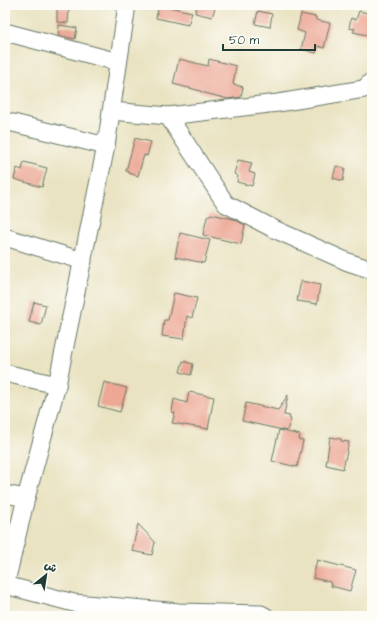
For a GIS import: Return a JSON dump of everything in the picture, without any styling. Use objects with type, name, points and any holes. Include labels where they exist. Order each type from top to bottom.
[{"type":"street","points":[[127,5],[106,146],[57,385],[26,498],[5,585],[74,603],[220,615],[261,614],[265,616]]},
{"type":"street","points":[[5,32],[118,62]]},
{"type":"street","points":[[111,111],[168,116],[278,103],[364,89],[372,81]]},
{"type":"street","points":[[168,116],[226,204],[274,229],[348,262],[372,270]]},
{"type":"street","points":[[5,122],[106,146]]},
{"type":"street","points":[[5,237],[82,261]]},
{"type":"street","points":[[5,373],[57,385]]},
{"type":"street","points":[[5,494],[26,498]]},
{"type":"building","points":[[159,5],[192,12],[188,25],[156,18]]},
{"type":"building","points":[[197,5],[216,5],[212,17],[195,13]]},
{"type":"building","points":[[57,7],[69,8],[68,23],[57,22]]},
{"type":"building","points":[[258,11],[272,14],[270,27],[255,24]]},
{"type":"building","points":[[359,11],[372,14],[372,36],[353,32],[355,29],[349,28],[351,18],[356,20]]},
{"type":"building","points":[[301,14],[316,17],[316,20],[330,23],[324,48],[318,46],[316,53],[301,49],[305,33],[297,30]]},
{"type":"building","points":[[59,25],[77,28],[75,39],[58,35]]},
{"type":"building","points":[[179,59],[208,66],[209,59],[236,66],[233,84],[243,87],[241,97],[228,99],[173,84]]},
{"type":"building","points":[[135,138],[151,142],[147,156],[144,155],[138,176],[126,171]]},
{"type":"building","points":[[238,160],[252,163],[249,172],[255,174],[252,186],[237,182],[238,176],[234,174]]},
{"type":"building","points":[[24,162],[47,168],[42,187],[14,179],[17,168],[22,170]]},
{"type":"building","points":[[336,166],[345,168],[343,181],[333,178]]},
{"type":"building","points":[[211,214],[234,219],[245,225],[241,244],[203,235],[207,217]]},
{"type":"building","points":[[180,233],[210,240],[204,263],[175,257]]},
{"type":"building","points":[[301,281],[320,285],[317,304],[297,301]]},
{"type":"building","points":[[174,293],[197,298],[192,318],[187,316],[184,339],[162,336],[164,320],[168,320]]},
{"type":"building","points":[[34,302],[46,305],[41,325],[29,322]]},
{"type":"building","points":[[183,361],[193,364],[191,375],[180,372]]},
{"type":"building","points":[[104,382],[127,388],[120,412],[98,406]]},
{"type":"building","points":[[189,392],[214,397],[208,429],[172,423],[175,413],[172,412],[174,399],[187,403]]},
{"type":"building","points":[[288,395],[284,415],[290,416],[289,418],[291,419],[287,431],[242,421],[246,403],[278,410]]},
{"type":"building","points":[[279,430],[300,435],[299,440],[303,441],[297,467],[272,461]]},
{"type":"building","points":[[330,437],[349,442],[343,469],[326,465]]},
{"type":"building","points":[[138,524],[155,542],[152,555],[132,551]]},
{"type":"building","points":[[317,560],[356,570],[350,591],[331,586],[330,582],[313,578]]}]
